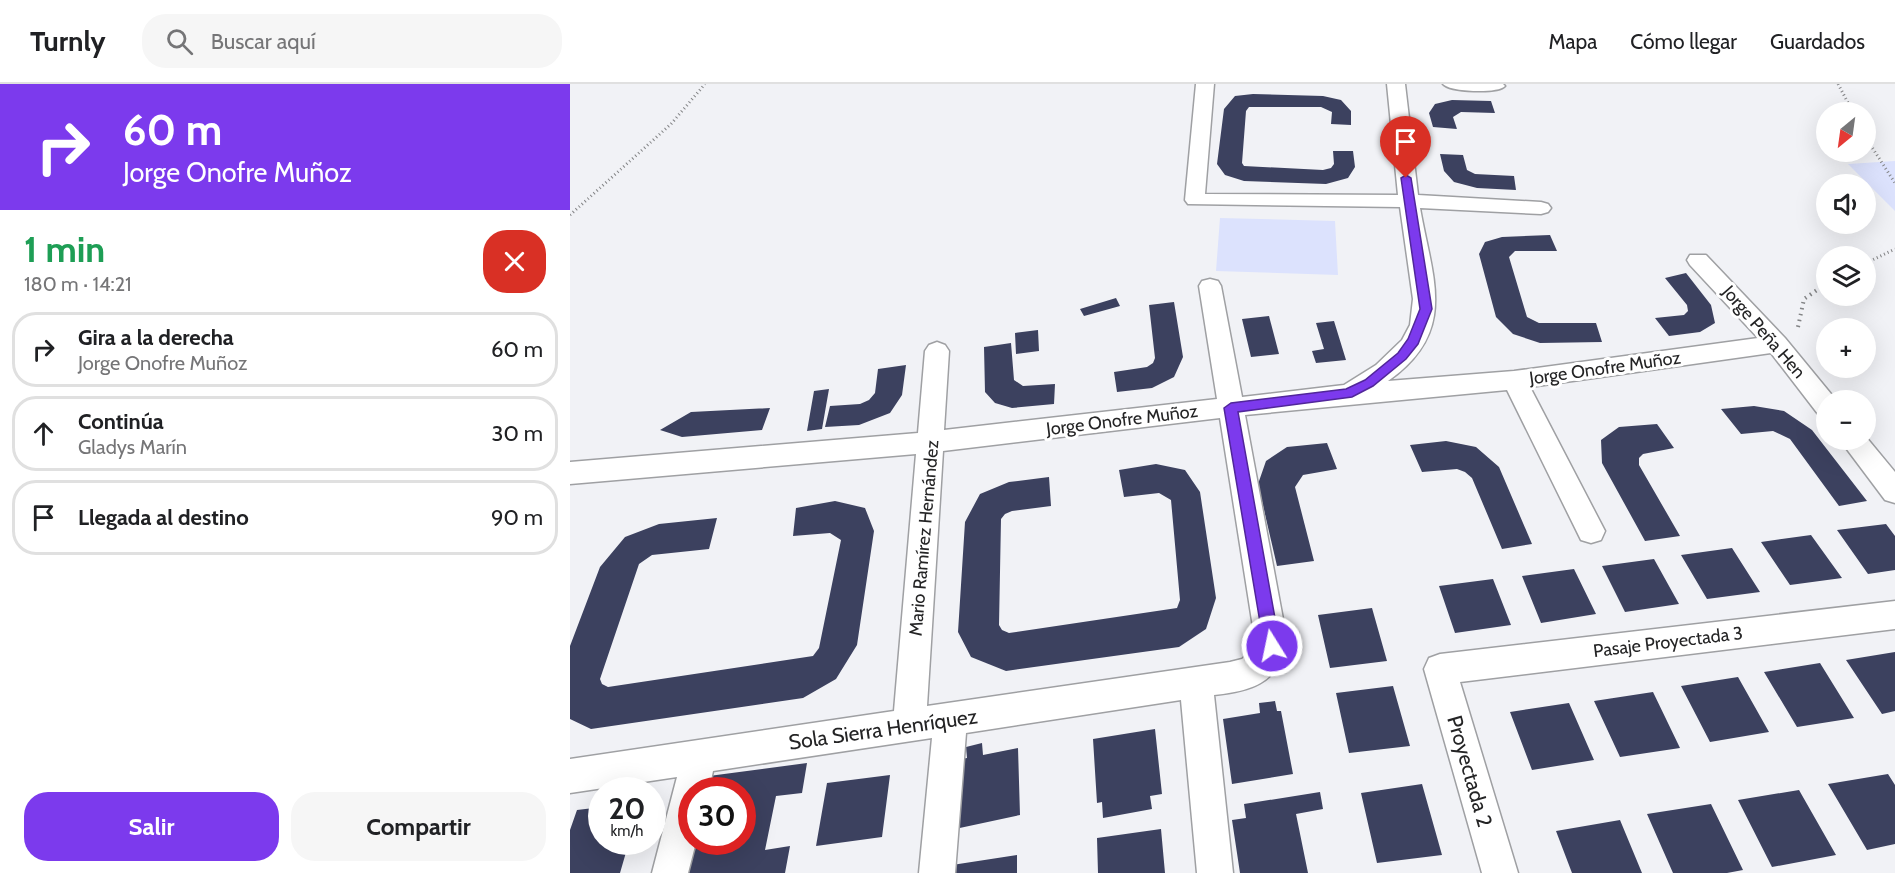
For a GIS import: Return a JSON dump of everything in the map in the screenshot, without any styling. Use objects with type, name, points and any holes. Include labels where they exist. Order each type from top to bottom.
[{"type":"street","points":[[1205,84],[1195,200],[1408,201],[1541,208]]},
{"type":"street","points":[[1348,394],[1369,383],[1402,356],[1422,325],[1426,309],[1408,201],[1396,84]]},
{"type":"street","points":[[1452,84],[1496,86]]},
{"type":"street","name":"Jorge Peña Hen","points":[[1698,260],[1777,344],[1816,393]]},
{"type":"street","name":"Sola Sierra Henríquez","points":[[570,776],[1246,674],[1265,663],[1270,656],[1272,646],[1210,286]]},
{"type":"street","name":"Jorge Onofre Muñoz","points":[[571,474],[932,442],[1348,394],[1514,380],[1777,344]]},
{"type":"street","name":"Mario Ramírez Hernández","points":[[909,725],[932,442],[937,351]]},
{"type":"street","points":[[1514,380],[1591,531]]},
{"type":"street","points":[[1861,450],[1895,492]]},
{"type":"street","name":"Pasaje Proyectada 3","points":[[1440,669],[1895,615]]},
{"type":"street","name":"Proyectada 2","points":[[1440,669],[1500,873]]},
{"type":"street","points":[[1196,682],[1215,873]]},
{"type":"street","points":[[937,873],[950,719]]},
{"type":"street","points":[[670,873],[700,756]]},
{"type":"path","points":[[570,215],[671,124],[705,84]]},
{"type":"path","points":[[1838,84],[1848,102]]},
{"type":"path","points":[[1876,154],[1895,183]]},
{"type":"path","points":[[1876,258],[1895,249]]},
{"type":"path","points":[[1777,344],[1795,337],[1801,301],[1806,294],[1816,289]]},
{"type":"shaded area","points":[[1895,161],[1895,211],[1876,192],[1876,174],[1858,174],[1848,164]]},
{"type":"shaded area","points":[[1220,218],[1335,221],[1338,275],[1216,271]]},
{"type":"building","points":[[1253,94],[1323,96],[1341,100],[1351,111],[1351,125],[1331,124],[1332,112],[1321,107],[1249,107],[1246,111],[1242,163],[1244,166],[1323,170],[1331,168],[1334,164],[1333,151],[1353,151],[1355,167],[1348,178],[1326,184],[1244,181],[1225,175],[1217,164],[1224,109],[1235,96]]},
{"type":"building","points":[[1452,100],[1491,101],[1495,113],[1461,112],[1453,117],[1457,129],[1433,127],[1429,113],[1435,104]]},
{"type":"building","points":[[1440,154],[1463,155],[1467,170],[1475,174],[1514,176],[1516,190],[1477,188],[1454,182],[1444,171]]},
{"type":"building","points":[[1550,235],[1557,251],[1515,251],[1509,257],[1527,317],[1539,323],[1596,323],[1602,342],[1540,343],[1513,334],[1496,317],[1479,254],[1485,242],[1502,237]]},
{"type":"building","points":[[1686,273],[1711,305],[1715,323],[1700,332],[1669,336],[1655,318],[1684,315],[1688,311],[1687,305],[1665,278]]},
{"type":"building","points":[[1116,298],[1120,306],[1084,316],[1080,309]]},
{"type":"building","points":[[1174,302],[1183,357],[1174,377],[1152,388],[1117,392],[1114,372],[1147,367],[1153,363],[1155,358],[1149,305]]},
{"type":"building","points":[[1269,316],[1279,354],[1251,357],[1242,319]]},
{"type":"building","points":[[1334,321],[1346,360],[1316,363],[1312,351],[1324,349],[1316,323]]},
{"type":"building","points":[[1038,330],[1039,351],[1016,354],[1015,333]]},
{"type":"building","points":[[1011,343],[1014,380],[1023,386],[1055,384],[1054,404],[1012,408],[995,403],[985,392],[984,347]]},
{"type":"building","points":[[906,365],[902,395],[890,413],[859,425],[825,427],[830,406],[860,404],[869,400],[875,393],[878,369]]},
{"type":"building","points":[[829,389],[822,429],[807,431],[814,391]]},
{"type":"building","points":[[1754,406],[1784,411],[1812,430],[1816,435],[1816,450],[1827,450],[1867,501],[1839,506],[1790,439],[1773,431],[1741,434],[1721,409]]},
{"type":"building","points":[[770,408],[762,430],[682,437],[660,430],[691,412]]},
{"type":"building","points":[[1657,424],[1674,448],[1643,454],[1639,458],[1639,465],[1680,536],[1645,541],[1602,463],[1601,440],[1619,427]]},
{"type":"building","points":[[1446,441],[1476,447],[1499,467],[1532,544],[1502,549],[1472,478],[1465,472],[1457,469],[1422,472],[1410,445]]},
{"type":"building","points":[[1327,443],[1337,469],[1303,475],[1295,487],[1314,561],[1277,566],[1258,484],[1266,461],[1287,447]]},
{"type":"building","points":[[1156,464],[1185,470],[1200,492],[1216,598],[1206,629],[1179,647],[1006,671],[971,657],[958,632],[965,522],[980,494],[1009,482],[1049,477],[1051,506],[1012,511],[1001,519],[999,625],[1002,630],[1009,633],[1177,608],[1180,600],[1171,500],[1159,493],[1124,497],[1119,470]]},
{"type":"building","points":[[835,501],[865,508],[874,531],[857,645],[836,679],[803,698],[591,729],[570,719],[570,646],[600,567],[625,537],[659,524],[717,518],[709,549],[652,555],[639,564],[600,679],[602,684],[608,687],[813,656],[819,648],[841,540],[830,533],[793,536],[796,508]]},
{"type":"building","points":[[1886,524],[1895,536],[1895,570],[1868,574],[1837,530]]},
{"type":"building","points":[[1811,535],[1842,578],[1790,585],[1761,542]]},
{"type":"building","points":[[1732,548],[1760,592],[1707,599],[1681,555]]},
{"type":"building","points":[[1654,559],[1679,604],[1625,612],[1602,566]]},
{"type":"building","points":[[1574,569],[1596,614],[1541,623],[1522,576]]},
{"type":"building","points":[[1493,579],[1511,625],[1455,633],[1439,586]]},
{"type":"building","points":[[1372,608],[1387,661],[1330,668],[1318,615]]},
{"type":"building","points":[[1895,652],[1895,711],[1882,714],[1846,660]]},
{"type":"building","points":[[1820,663],[1854,718],[1797,727],[1764,672]]},
{"type":"building","points":[[1738,677],[1769,732],[1710,742],[1681,686]]},
{"type":"building","points":[[1393,686],[1410,746],[1349,753],[1336,693]]},
{"type":"building","points":[[1653,692],[1680,748],[1620,757],[1594,701]]},
{"type":"building","points":[[1275,701],[1277,711],[1281,711],[1293,774],[1232,784],[1223,719],[1260,713],[1259,703]]},
{"type":"building","points":[[1569,703],[1594,760],[1532,770],[1510,712]]},
{"type":"building","points":[[1155,729],[1162,794],[1150,796],[1152,809],[1103,818],[1102,802],[1097,803],[1093,739]]},
{"type":"building","points":[[982,743],[983,755],[1018,748],[1020,815],[955,829],[955,760],[967,758],[966,747]]},
{"type":"building","points":[[807,763],[802,793],[776,796],[765,850],[790,846],[785,873],[683,873],[688,855],[756,855],[756,777],[709,776]]},
{"type":"building","points":[[1888,774],[1895,785],[1895,844],[1867,850],[1828,784]]},
{"type":"building","points":[[890,775],[882,837],[816,846],[827,783]]},
{"type":"building","points":[[1422,784],[1442,855],[1377,863],[1361,793]]},
{"type":"building","points":[[1799,790],[1836,855],[1772,867],[1738,800]]},
{"type":"building","points":[[1320,792],[1323,809],[1296,814],[1308,873],[1240,873],[1232,820],[1246,818],[1244,804]]},
{"type":"building","points":[[1711,804],[1743,870],[1727,873],[1673,873],[1647,814]]},
{"type":"building","points":[[588,809],[588,855],[625,855],[620,873],[570,873],[570,830],[577,810]]},
{"type":"building","points":[[1620,820],[1642,873],[1572,873],[1556,831]]},
{"type":"building","points":[[1161,829],[1165,873],[1098,873],[1097,838]]},
{"type":"building","points":[[1017,855],[1017,873],[951,873],[952,865]]},
{"type":"route","points":[[1272,646],[1231,408],[1348,394],[1387,370],[1414,341],[1422,325],[1426,309],[1406,178]]}]
